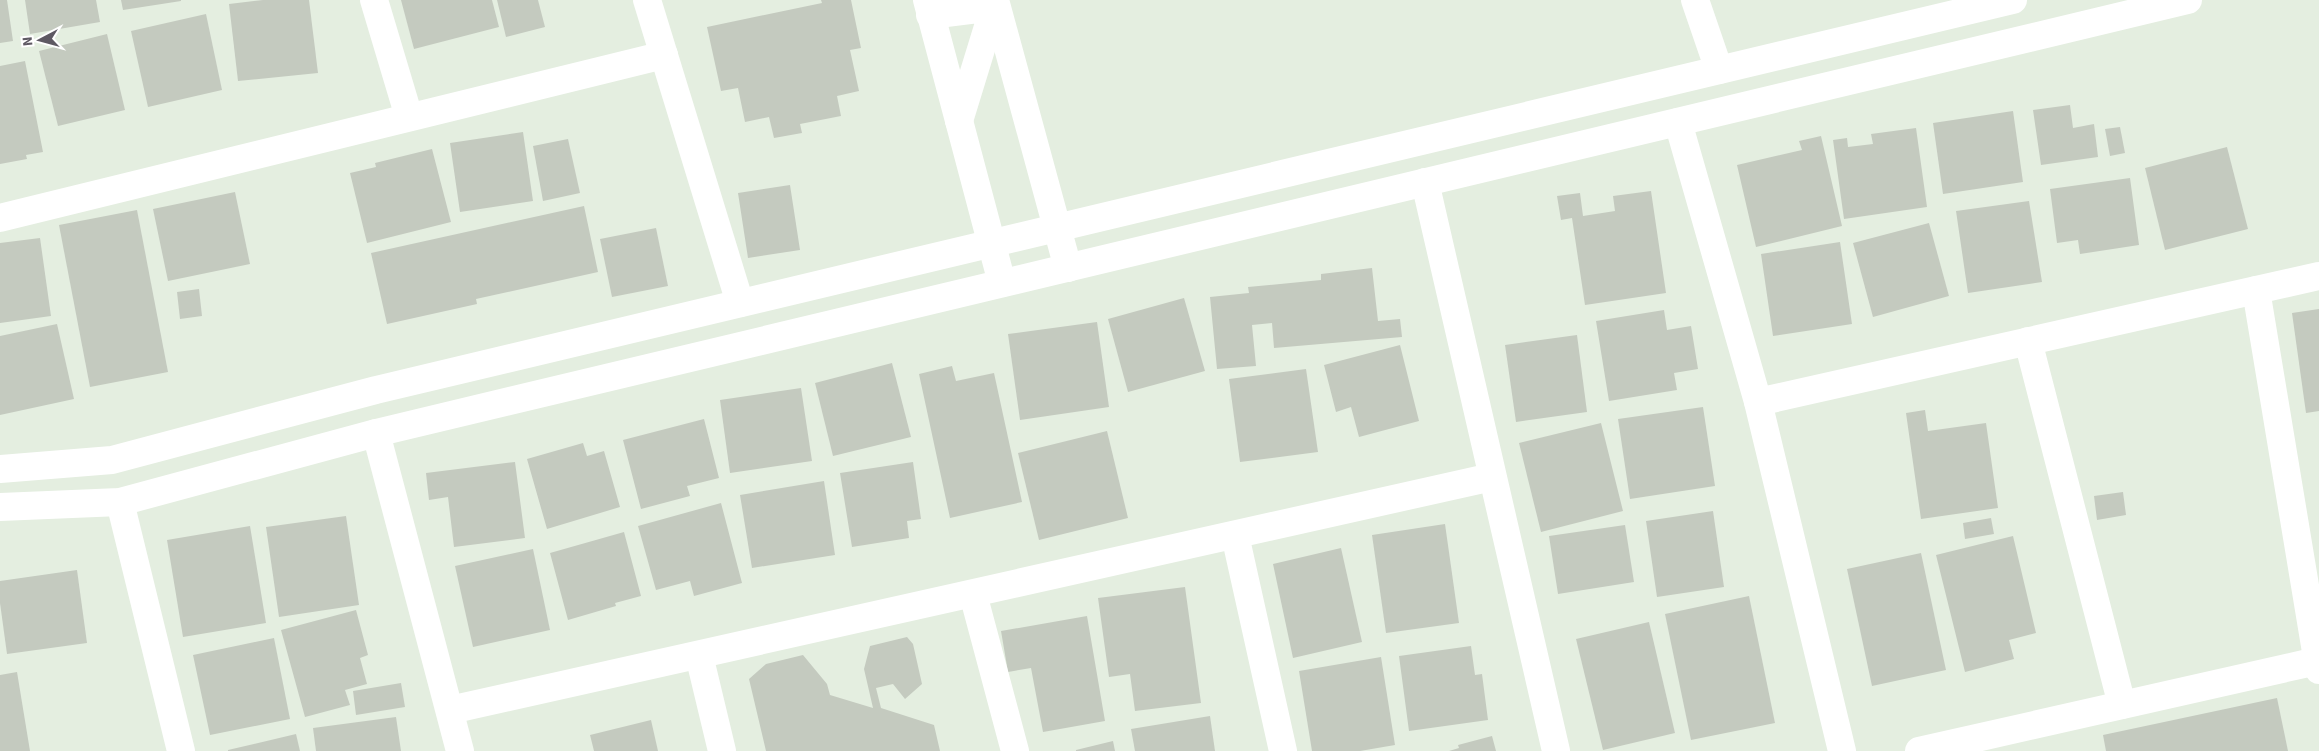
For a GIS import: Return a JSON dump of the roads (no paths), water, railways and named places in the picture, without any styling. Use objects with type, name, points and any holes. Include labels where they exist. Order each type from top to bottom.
[{"type":"street","points":[[374,0],[409,117]]},
{"type":"street","points":[[647,0],[740,303]]},
{"type":"street","points":[[995,0],[1068,268]]},
{"type":"street","points":[[1696,0],[1719,70]]},
{"type":"street","points":[[0,470],[112,460],[376,390],[1719,70],[1986,3],[2013,0]]},
{"type":"street","points":[[0,507],[120,502],[376,433],[2188,0]]},
{"type":"street","points":[[959,121],[994,7],[928,7],[959,121],[993,243],[1002,283]]},
{"type":"street","points":[[0,218],[664,54]]},
{"type":"street","points":[[1678,122],[1758,402],[1842,751]]},
{"type":"street","points":[[1425,182],[1556,751]]},
{"type":"street","points":[[1758,402],[2319,276]]},
{"type":"street","points":[[1919,751],[2122,705],[2318,666],[2256,290]]},
{"type":"street","points":[[2028,341],[2122,705]]},
{"type":"street","points":[[376,433],[460,751]]},
{"type":"street","points":[[450,710],[1492,477]]},
{"type":"street","points":[[120,502],[181,751]]},
{"type":"street","points":[[1235,535],[1283,751]]},
{"type":"street","points":[[973,594],[1015,751]]},
{"type":"street","points":[[699,655],[722,751]]}]
